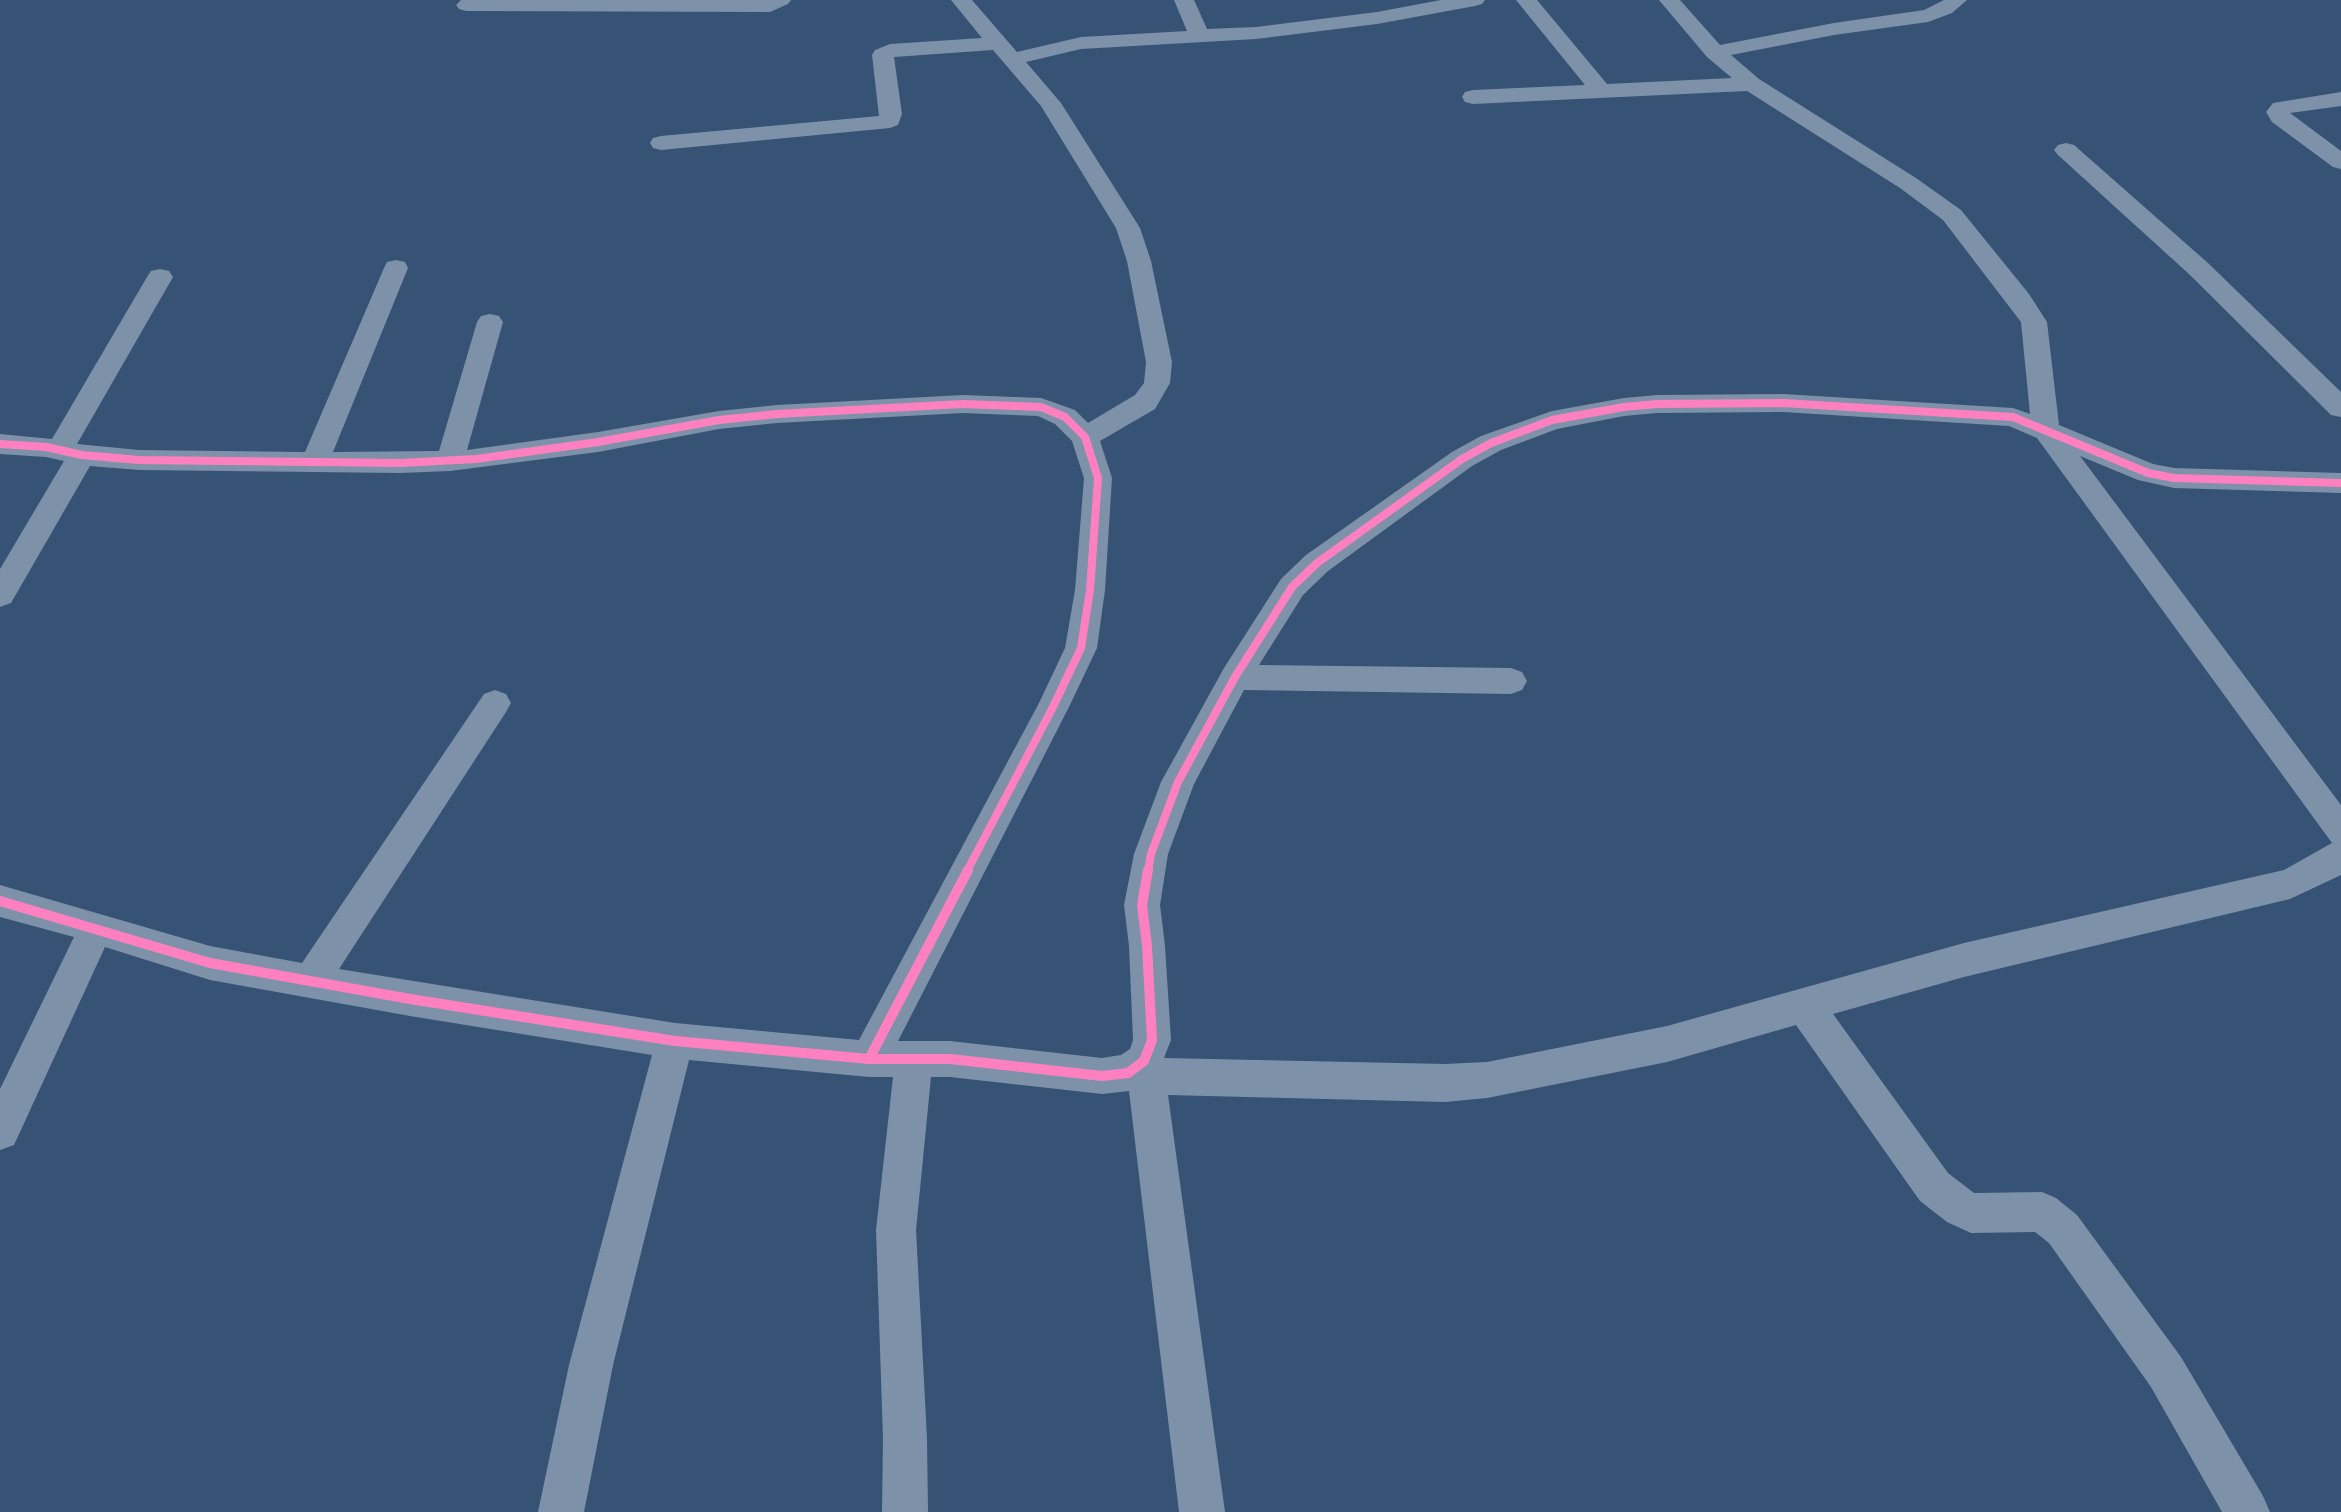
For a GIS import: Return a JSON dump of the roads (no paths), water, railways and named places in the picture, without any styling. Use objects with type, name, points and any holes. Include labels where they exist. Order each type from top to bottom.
[{"type":"street","points":[[466,5],[770,6],[781,0]]},
{"type":"street","points":[[961,0],[1050,103],[1128,228],[1138,261],[1159,362],[1157,383],[1145,402],[1085,436]]},
{"type":"street","points":[[1184,0],[1200,36]]},
{"type":"street","points":[[661,143],[882,123],[890,120],[883,56],[890,50],[1006,51],[1081,43],[1256,33],[1377,18],[1475,0]]},
{"type":"street","points":[[1526,0],[1601,91]]},
{"type":"street","points":[[1669,0],[1715,52],[1751,84],[1908,183],[1952,215],[2020,300],[2034,322],[2046,430],[2341,832]]},
{"type":"street","points":[[1715,52],[1834,29],[1928,16],[1945,9],[1957,0]]},
{"type":"street","points":[[1861,8],[1878,23]]},
{"type":"street","points":[[1473,97],[1751,84]]},
{"type":"street","points":[[2341,99],[2281,108],[2277,112],[2280,117],[2341,162]]},
{"type":"street","points":[[2066,150],[2199,270],[2341,408]]},
{"type":"street","points":[[315,462],[396,268]]},
{"type":"street","points":[[0,596],[159,277]]},
{"type":"street","points":[[450,461],[490,322]]},
{"type":"street","points":[[1202,1512],[1145,1069],[1152,1040],[1147,946],[1142,905],[1151,854],[1178,782],[1235,677],[1292,587],[1317,563],[1462,459],[1491,443],[1552,420],[1624,407],[1783,403],[2013,417],[2148,473],[2174,478],[2341,483]]},
{"type":"street","points":[[0,444],[138,460],[400,463],[450,461],[598,442],[719,420],[963,404],[1041,407],[1065,417],[1085,436],[1098,478],[1090,590],[1081,648],[1053,707],[869,1059]]},
{"type":"street","points":[[1235,677],[1511,681]]},
{"type":"street","points":[[311,981],[495,703]]},
{"type":"street","points":[[0,901],[210,963],[675,1041],[869,1059],[950,1059],[1102,1076],[1145,1069],[1445,1083],[1487,1080],[1666,1044],[1964,960],[2290,884],[2333,862],[2341,855]]},
{"type":"street","points":[[0,1131],[96,929]]},
{"type":"street","points":[[1805,1006],[1934,1187],[1971,1213],[2043,1212],[2063,1229],[2166,1372],[2247,1512]]},
{"type":"street","points":[[561,1512],[591,1365],[675,1041]]},
{"type":"street","points":[[905,1512],[905,1438],[896,1230],[914,1060]]}]
